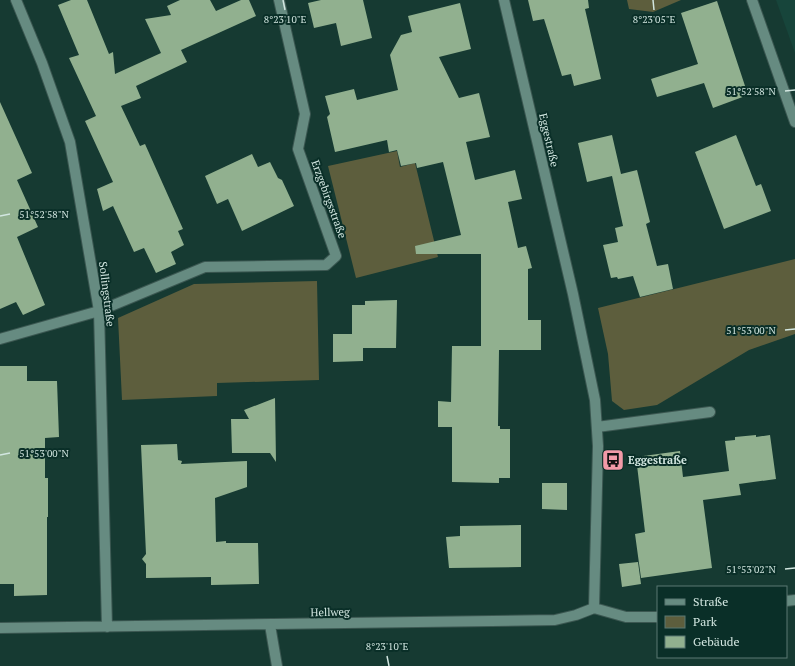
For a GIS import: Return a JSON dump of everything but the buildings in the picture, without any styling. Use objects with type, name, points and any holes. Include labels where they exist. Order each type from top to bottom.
[{"type":"street","name":"Sollingstraße","points":[[16,0],[42,63],[70,142],[99,311],[107,627]]},
{"type":"street","name":"Erzgebirgsstraße","points":[[99,311],[206,267],[326,265],[336,256],[298,149],[305,114],[279,0]]},
{"type":"street","name":"Eggestraße","points":[[504,0],[573,294],[595,400],[598,446],[594,608]]},
{"type":"street","points":[[752,0],[795,122]]},
{"type":"street","points":[[0,339],[99,311]]},
{"type":"street","points":[[597,427],[710,412]]},
{"type":"street","points":[[594,608],[626,616],[657,617]]},
{"type":"street","name":"Hellweg","points":[[0,628],[555,620],[576,616],[594,608]]},
{"type":"street","points":[[270,625],[277,666]]},
{"type":"shaded area","points":[[776,0],[795,0],[795,53]]},
{"type":"green space","points":[[627,0],[681,0],[653,12],[629,9]]},
{"type":"green space","points":[[397,151],[400,167],[415,163],[438,257],[356,278],[328,166]]},
{"type":"green space","points":[[795,259],[795,334],[749,350],[657,405],[624,410],[612,401],[608,354],[598,308]]},
{"type":"green space","points":[[317,281],[319,380],[217,383],[217,396],[122,400],[118,318],[194,284]]},
{"type":"place","name":"Eggestraße","points":[[613,460]]}]
